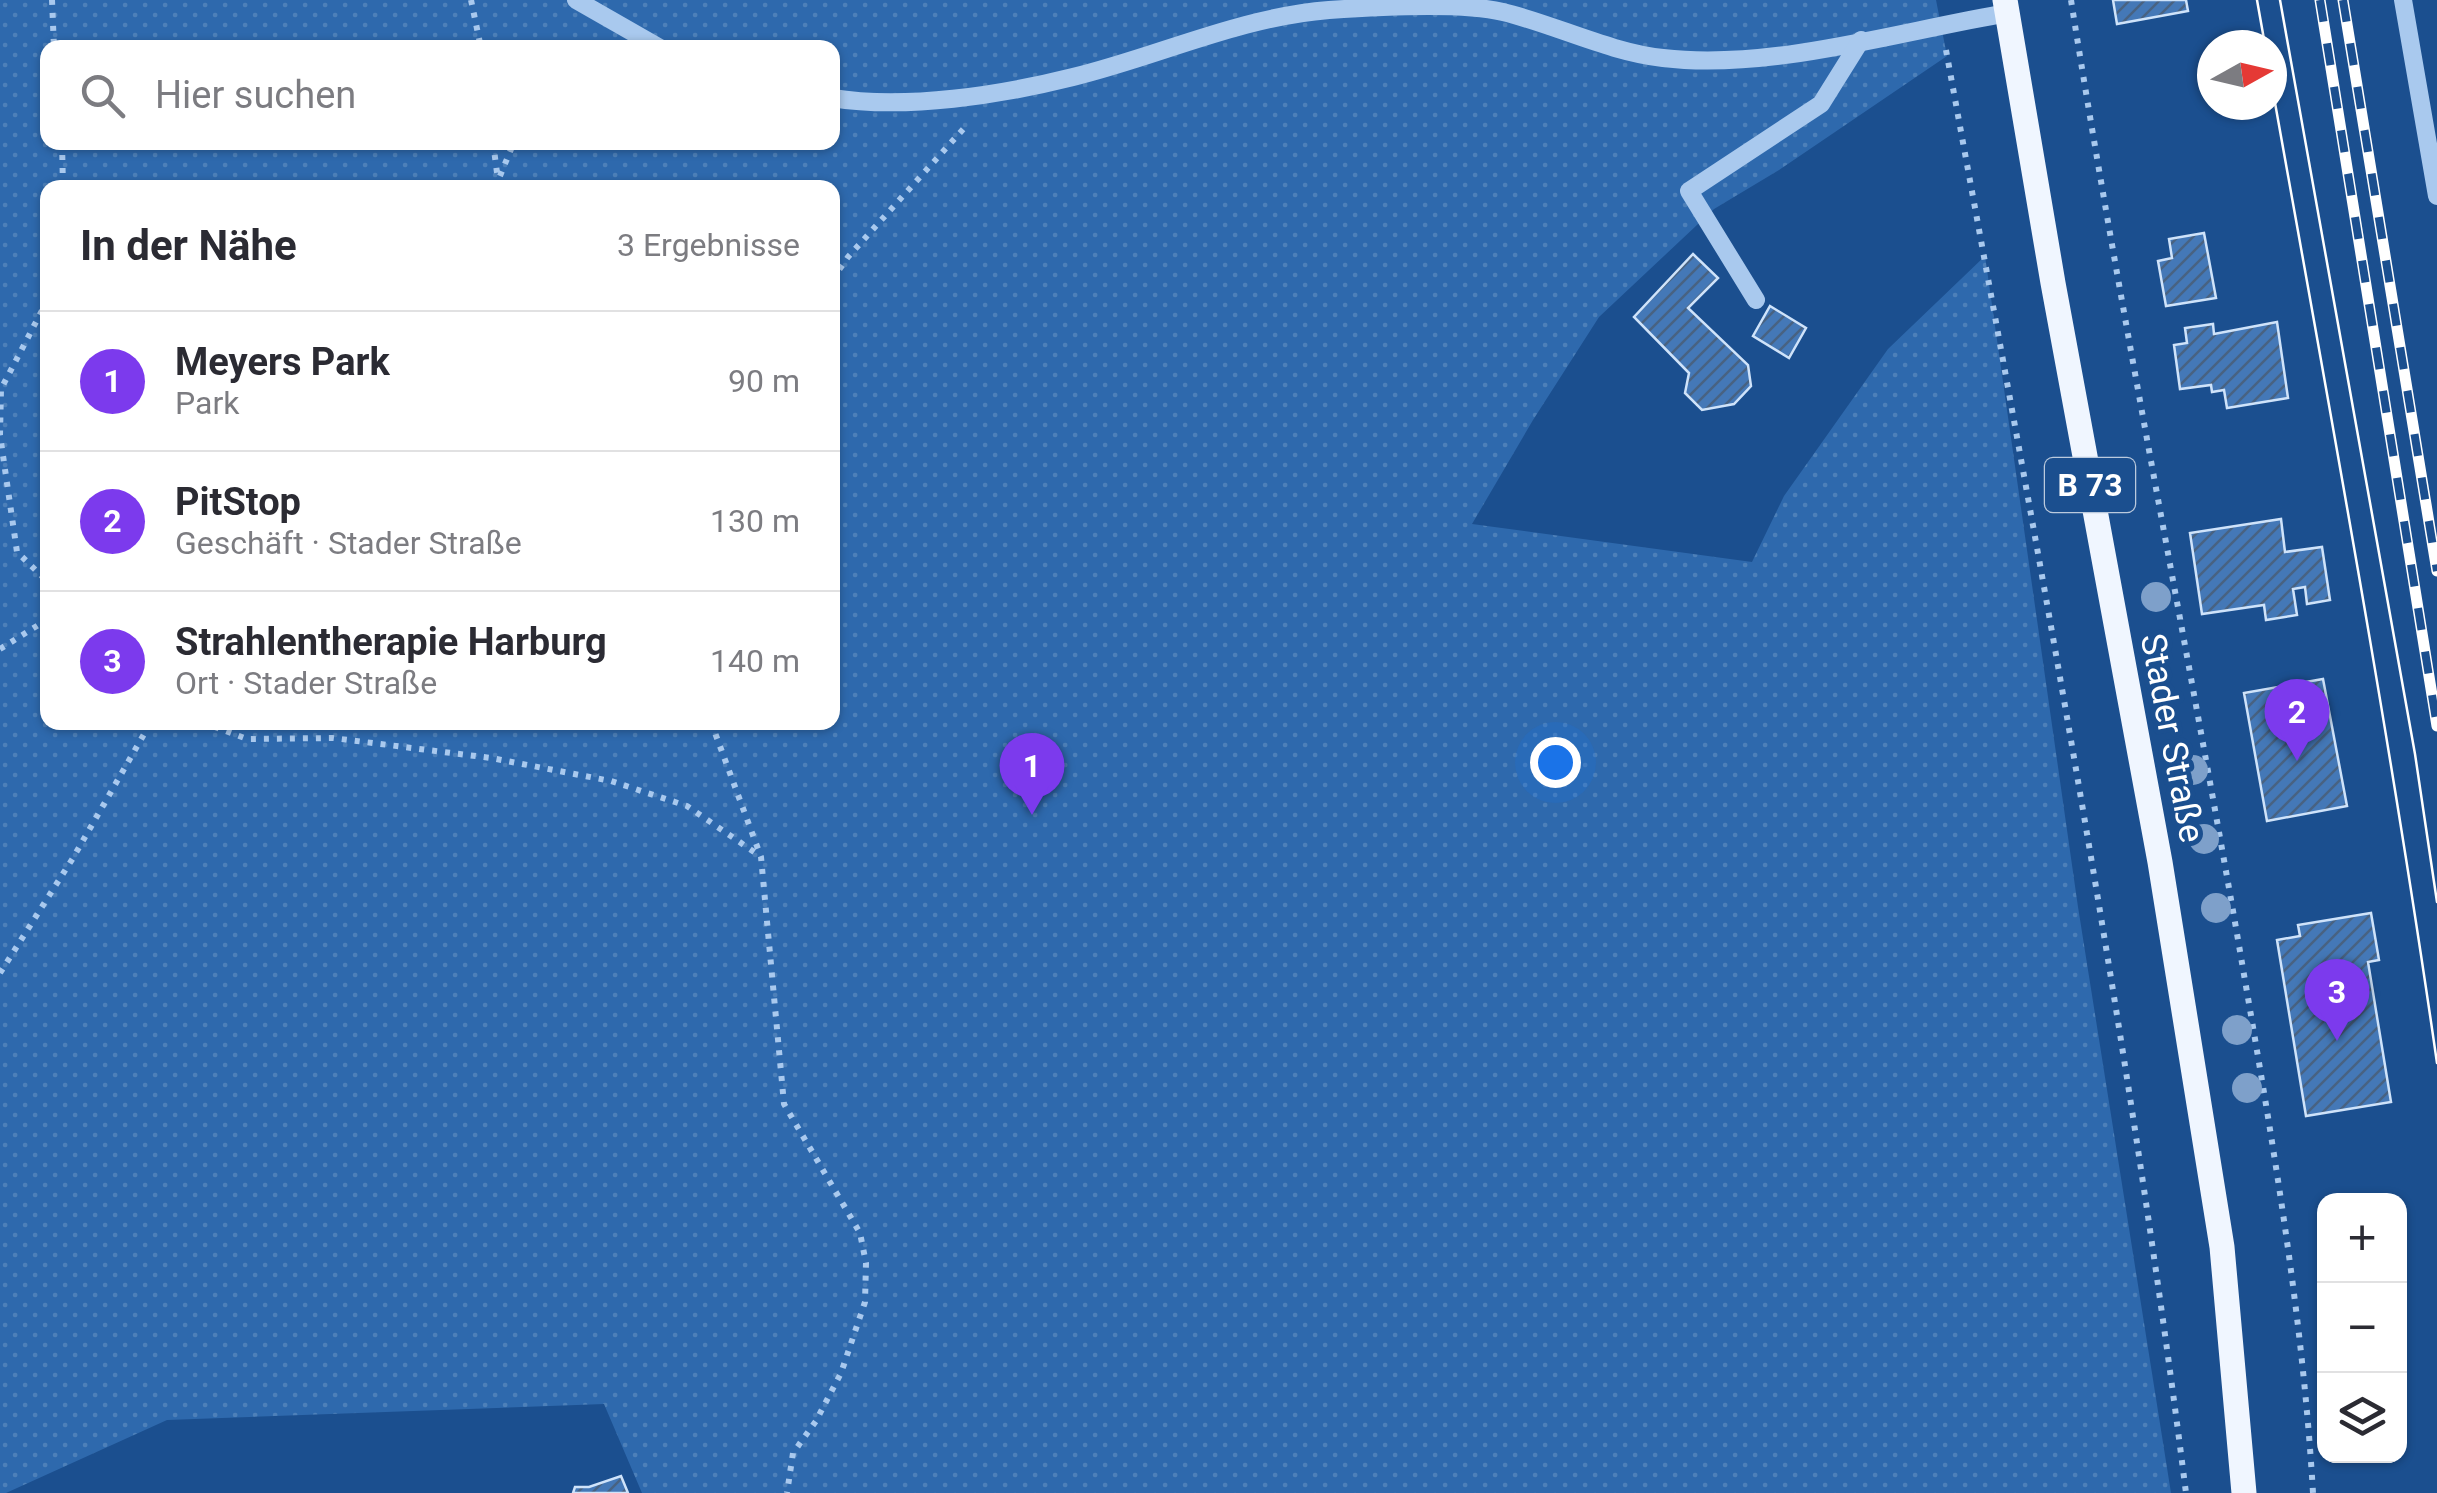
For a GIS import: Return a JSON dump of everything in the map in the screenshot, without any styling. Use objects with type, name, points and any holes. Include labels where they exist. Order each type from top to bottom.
[{"type":"main road","name":"Stader Straße","points":[[2006,6],[2160,862],[2219,1228],[2244,1493]]},
{"type":"street","points":[[576,0],[646,40]]},
{"type":"street","points":[[2403,0],[2437,196]]},
{"type":"street","points":[[840,98],[912,101],[999,92],[1075,77],[1200,36],[1326,10],[1497,10],[1661,58],[1727,61],[1861,40],[2006,6]]},
{"type":"street","points":[[1756,300],[1689,191],[1821,104],[1861,40]]},
{"type":"path","points":[[52,0],[54,40]]},
{"type":"path","points":[[471,0],[479,40]]},
{"type":"path","points":[[2071,0],[2101,190],[2216,813],[2273,1148],[2308,1412],[2313,1493]]},
{"type":"path","points":[[1941,24],[2007,377],[2154,1243],[2186,1493]]},
{"type":"path","points":[[840,270],[999,92]]},
{"type":"path","points":[[62,150],[63,180]]},
{"type":"path","points":[[493,150],[496,180]]},
{"type":"path","points":[[499,180],[511,150]]},
{"type":"path","points":[[40,315],[2,389],[0,434],[17,552],[40,574]]},
{"type":"path","points":[[0,649],[40,623]]},
{"type":"path","points":[[0,973],[73,858],[146,730]]},
{"type":"path","points":[[223,730],[247,739],[333,738],[491,758],[610,781],[688,806],[762,857]]},
{"type":"path","points":[[715,730],[762,857],[784,1104],[860,1233],[866,1263],[865,1302],[841,1373],[794,1453],[786,1493]]},
{"type":"shaded area","points":[[0,0],[1936,0],[1947,56],[1779,170],[1714,209],[1599,317],[1472,524],[1752,562],[1784,496],[1888,349],[1985,256],[2078,907],[2171,1493],[642,1493],[604,1404],[167,1420],[0,1493]]},
{"type":"building","points":[[2113,0],[2186,0],[2188,11],[2117,24]]},
{"type":"building","points":[[2204,233],[2216,298],[2166,306],[2158,261],[2172,258],[2169,239]]},
{"type":"building","points":[[1693,254],[1718,278],[1688,308],[1748,365],[1751,386],[1734,404],[1702,410],[1685,393],[1689,373],[1634,317]]},
{"type":"building","points":[[1770,306],[1806,328],[1789,358],[1753,336]]},
{"type":"building","points":[[2277,322],[2288,398],[2227,408],[2224,390],[2212,392],[2211,385],[2180,389],[2174,345],[2187,343],[2185,328],[2213,324],[2214,334]]},
{"type":"building","points":[[2281,519],[2285,552],[2322,547],[2330,600],[2307,604],[2305,587],[2293,589],[2297,615],[2266,620],[2264,605],[2202,614],[2190,533]]},
{"type":"building","points":[[2323,679],[2347,806],[2267,821],[2244,693]]},
{"type":"building","points":[[2371,913],[2379,960],[2368,962],[2391,1102],[2306,1116],[2277,940],[2300,936],[2298,925]]},
{"type":"building","points":[[621,1476],[628,1493],[573,1493],[575,1487],[589,1487]]},
{"type":"tram line","points":[[2257,0],[2262,30]]},
{"type":"tram line","points":[[2280,0],[2415,754],[2437,902]]},
{"type":"tram line","points":[[2278,120],[2379,696],[2437,1063]]},
{"type":"railway","points":[[2320,0],[2437,726]]},
{"type":"railway","points":[[2343,0],[2437,571]]},
{"type":"place","name":"PitStop","points":[[2297,761]]},
{"type":"place","name":"Meyers Park","points":[[1032,815]]},
{"type":"place","name":"Strahlentherapie Harburg","points":[[2337,1041]]}]
